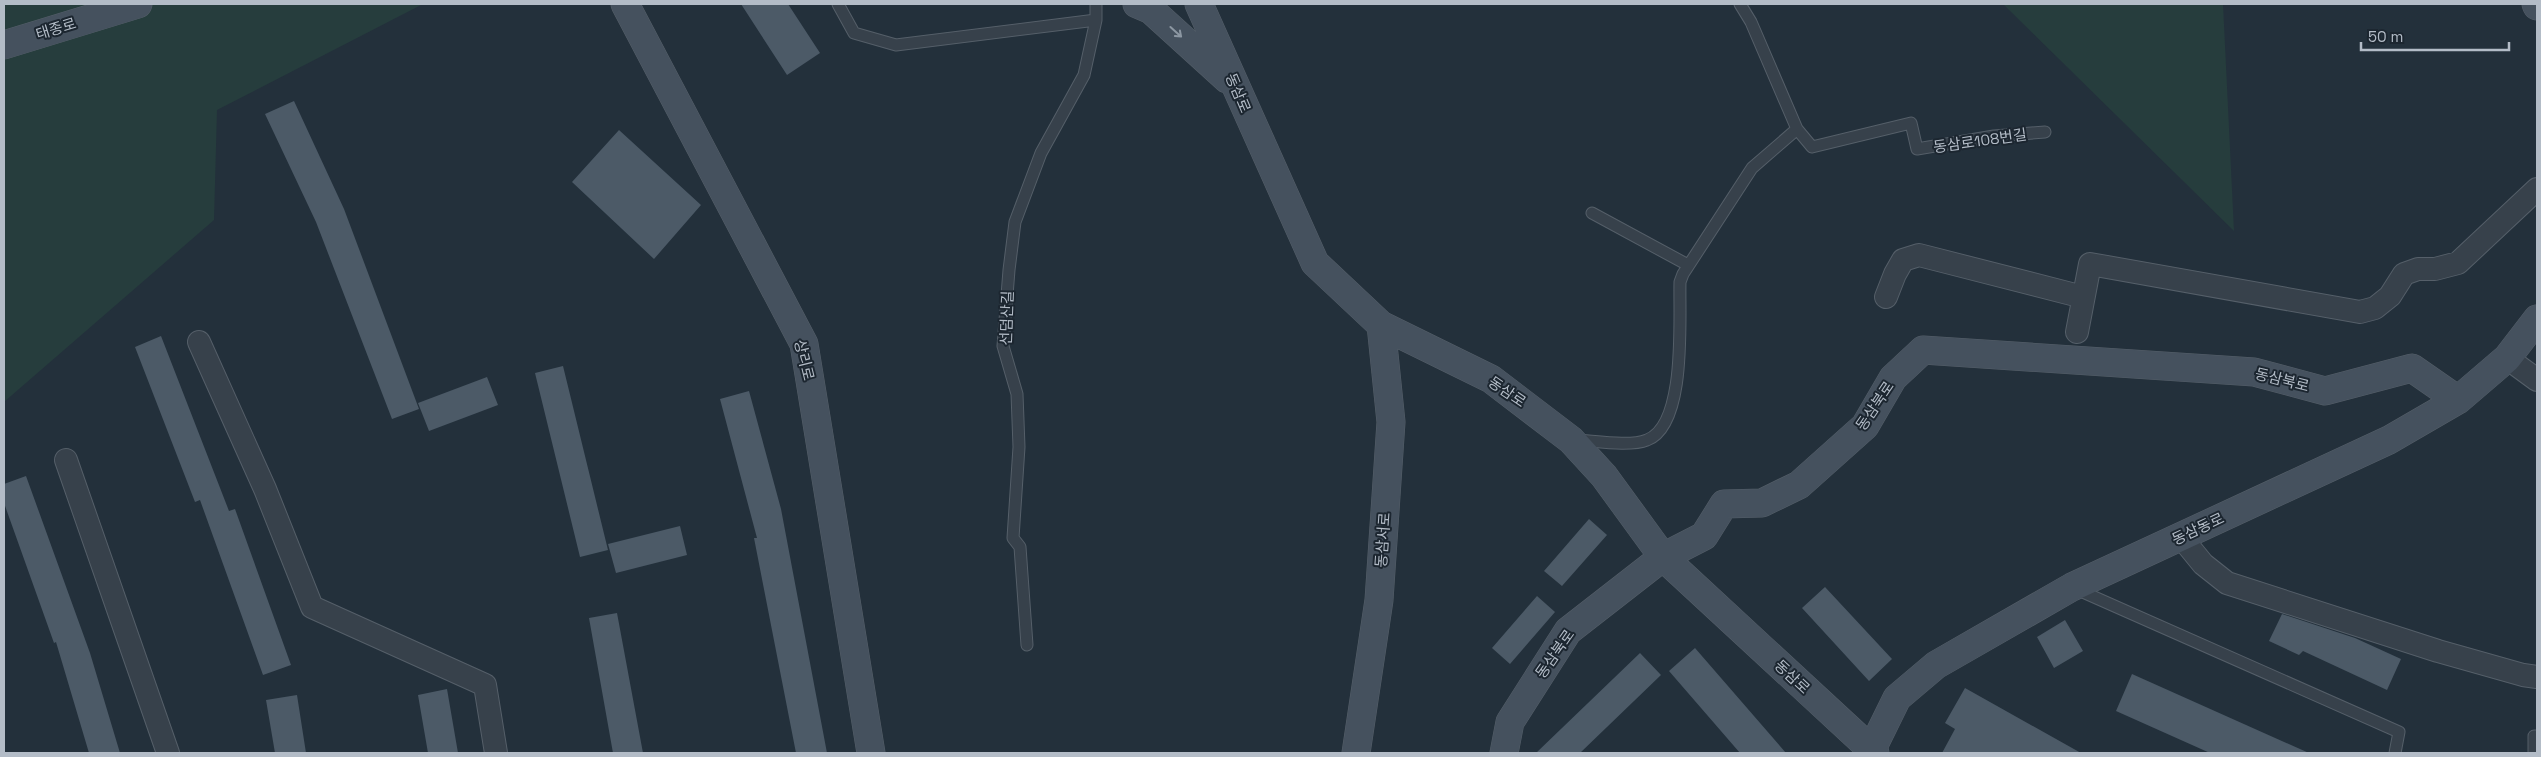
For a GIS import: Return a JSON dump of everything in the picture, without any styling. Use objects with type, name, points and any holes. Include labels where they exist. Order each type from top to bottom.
[{"type":"street","name":"태종로","points":[[4,45],[138,4]]},
{"type":"street","name":"상리로","points":[[625,4],[804,344],[871,753]]},
{"type":"street","points":[[1137,4],[1151,10],[1236,87]]},
{"type":"street","name":"동삼로","points":[[1199,4],[1315,263],[1381,325],[1491,379],[1571,440],[1604,476],[1664,557],[1872,752]]},
{"type":"street","points":[[2077,332],[2090,264],[2360,312],[2375,308],[2390,296],[2404,274],[2418,269],[2435,269],[2458,263],[2537,189]]},
{"type":"street","points":[[1886,297],[1903,260],[1918,255],[2083,298]]},
{"type":"street","name":"동삼동로","points":[[1872,752],[1897,698],[1936,665],[2072,588],[2389,440],[2458,400],[2507,358],[2537,319]]},
{"type":"street","name":"동삼서로","points":[[1356,753],[1380,600],[1391,422],[1381,325]]},
{"type":"street","points":[[199,342],[266,489],[312,607],[485,685],[496,753]]},
{"type":"street","name":"동삼북로","points":[[1504,753],[1510,722],[1568,631],[1664,557],[1704,536],[1724,504],[1762,502],[1799,485],[1865,426],[1893,378],[1923,350],[2254,372],[2325,391],[2412,368],[2458,400]]},
{"type":"street","points":[[2507,358],[2537,380]]},
{"type":"street","points":[[66,460],[168,753]]},
{"type":"street","points":[[2181,537],[2203,564],[2227,583],[2438,651],[2514,673],[2537,677]]},
{"type":"lane","points":[[838,4],[854,33],[896,45],[1096,20]]},
{"type":"lane","name":"선덤산길","points":[[1027,645],[1020,547],[1013,538],[1019,446],[1017,394],[1003,346],[1009,270],[1015,222],[1041,153],[1084,75],[1096,20],[1096,4]]},
{"type":"lane","name":"동삼로108번길","points":[[1740,4],[1751,22],[1797,129],[1812,147],[1911,123],[1917,149],[1994,136],[2045,132]]},
{"type":"lane","points":[[1571,440],[1639,442],[1650,439],[1667,422],[1676,392],[1680,282],[1688,265],[1752,168],[1797,129]]},
{"type":"lane","points":[[1592,212],[1688,265]]},
{"type":"lane","points":[[2072,588],[2399,732],[2395,753]]},
{"type":"lane","points":[[2534,753],[2536,736]]},
{"type":"green space","points":[[4,4],[423,4],[217,110],[214,220],[4,402]]},
{"type":"green space","points":[[2003,4],[2223,4],[2234,231]]},
{"type":"building","points":[[741,4],[788,4],[820,53],[787,75]]},
{"type":"building","points":[[294,101],[344,209],[419,409],[392,419],[316,222],[265,114]]},
{"type":"building","points":[[619,130],[701,205],[654,259],[572,182]]},
{"type":"building","points":[[161,336],[229,511],[235,509],[291,665],[263,675],[200,500],[195,502],[135,347]]},
{"type":"building","points":[[563,366],[608,550],[580,557],[535,373]]},
{"type":"building","points":[[487,377],[498,405],[429,431],[418,403]]},
{"type":"building","points":[[749,391],[781,509],[827,753],[796,753],[754,538],[757,538],[720,399]]},
{"type":"building","points":[[26,476],[90,653],[120,753],[89,753],[56,642],[54,643],[4,503],[4,484]]},
{"type":"building","points":[[1589,519],[1607,535],[1562,586],[1544,571]]},
{"type":"building","points":[[680,526],[687,555],[616,573],[608,544]]},
{"type":"building","points":[[1825,587],[1892,659],[1869,681],[1802,608]]},
{"type":"building","points":[[1537,596],[1555,612],[1510,664],[1492,648]]},
{"type":"building","points":[[617,613],[643,753],[613,753],[589,618]]},
{"type":"building","points":[[2282,614],[2355,638],[2401,659],[2387,690],[2303,651],[2299,655],[2269,641]]},
{"type":"building","points":[[2065,620],[2083,651],[2054,668],[2037,637]]},
{"type":"building","points":[[1695,648],[1786,753],[1740,753],[1669,671]]},
{"type":"building","points":[[1640,653],[1661,675],[1580,753],[1536,753]]},
{"type":"building","points":[[2132,674],[2309,753],[2210,753],[2116,711]]},
{"type":"building","points":[[1965,688],[2081,753],[1942,753],[1955,729],[1945,723]]},
{"type":"building","points":[[447,689],[458,753],[428,753],[418,695]]},
{"type":"building","points":[[297,695],[306,753],[275,753],[266,700]]}]
